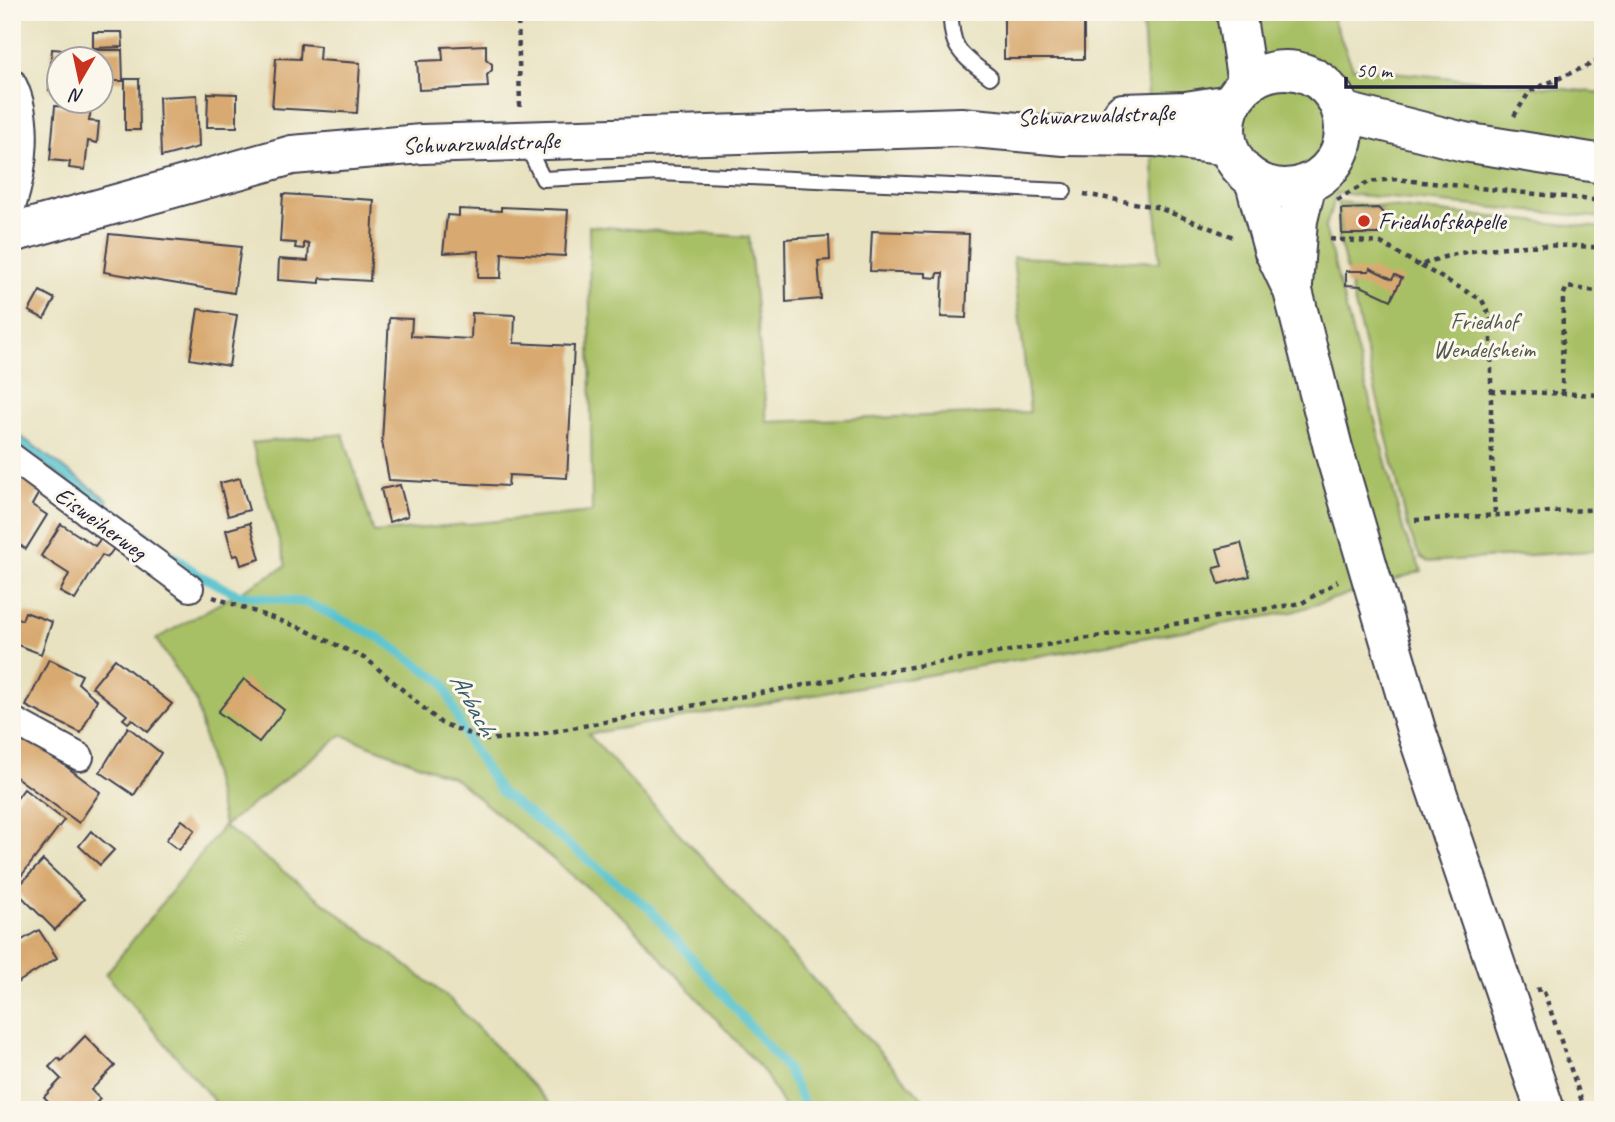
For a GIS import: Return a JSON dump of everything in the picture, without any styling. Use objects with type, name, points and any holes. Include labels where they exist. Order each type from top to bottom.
[{"type":"street","points":[[1236,12],[1253,86]]},
{"type":"street","points":[[1250,12],[1253,86]]},
{"type":"street","points":[[1293,291],[1298,220],[1318,194],[1323,174],[1339,150],[1343,132],[1341,111],[1332,94],[1319,80],[1301,72],[1253,86],[1226,120],[1228,146],[1241,169],[1254,179],[1318,194]]},
{"type":"street","points":[[12,82],[22,119],[23,150],[20,178],[12,207]]},
{"type":"street","name":"Schwarzwaldstraße","points":[[961,127],[1023,116],[1177,112],[1253,86]]},
{"type":"street","points":[[1341,111],[1464,142],[1603,164]]},
{"type":"street","name":"Schwarzwaldstraße","points":[[12,233],[292,155],[430,144],[529,124],[961,127],[1064,136],[1154,137],[1228,146]]},
{"type":"street","points":[[1339,150],[1464,142]]},
{"type":"street","points":[[1254,179],[1273,249],[1293,291],[1333,448],[1392,652],[1492,958],[1545,1110]]},
{"type":"street","name":"Eisweiherweg","points":[[12,457],[190,588]]},
{"type":"street","points":[[12,720],[80,757]]},
{"type":"lane","points":[[951,12],[950,32],[957,51],[990,76]]},
{"type":"lane","points":[[529,124],[542,179],[659,173],[1063,191]]},
{"type":"path","points":[[518,12],[520,107],[529,124]]},
{"type":"path","points":[[1505,147],[1514,117],[1530,90],[1603,59]]},
{"type":"path","points":[[1318,194],[1394,179],[1603,201]]},
{"type":"path","points":[[1339,238],[1381,243],[1482,300],[1491,318],[1495,514]]},
{"type":"path","points":[[1420,266],[1440,256],[1509,248],[1603,248]]},
{"type":"path","points":[[1562,394],[1563,296],[1567,287],[1603,292]]},
{"type":"path","points":[[1491,391],[1603,395]]},
{"type":"path","points":[[1415,520],[1603,509]]},
{"type":"path","points":[[190,588],[302,628],[368,660],[441,723],[486,740],[530,736],[820,682],[1302,603],[1340,579]]},
{"type":"path","points":[[1562,1046],[1585,1110]]},
{"type":"green space","points":[[1142,12],[1330,12],[1353,68],[1603,93],[1603,218],[1337,193],[1325,228],[1405,536],[1422,571],[1292,612],[588,734],[933,1110],[786,1110],[764,1072],[628,921],[454,778],[342,735],[224,826],[450,999],[556,1110],[222,1110],[106,974],[224,825],[196,701],[156,639],[286,566],[252,443],[343,434],[374,533],[592,512],[589,226],[749,237],[767,422],[1030,412],[1013,257],[1160,262]]},
{"type":"green space","name":"Friedhof Wendelsheim","points":[[1338,202],[1603,228],[1603,550],[1428,562],[1420,557],[1409,531],[1339,238]],"holes":[[[1378,208],[1385,215],[1385,226],[1378,234],[1342,234],[1342,209]]]},
{"type":"water","points":[[12,430],[108,500],[102,507],[12,441]]},
{"type":"building","points":[[1004,12],[1084,12],[1084,59],[1004,59]]},
{"type":"building","points":[[93,32],[122,32],[123,47],[93,46]]},
{"type":"building","points":[[301,44],[320,46],[319,60],[360,63],[357,113],[272,108],[276,58],[300,59]]},
{"type":"building","points":[[486,45],[486,59],[492,64],[492,70],[487,75],[488,87],[419,90],[417,61],[443,60],[442,47]]},
{"type":"building","points":[[116,50],[122,50],[123,81],[116,81]]},
{"type":"building","points":[[125,79],[139,79],[140,130],[125,130]]},
{"type":"building","points":[[208,93],[237,94],[237,127],[207,127]]},
{"type":"building","points":[[197,95],[199,147],[161,157],[159,97]]},
{"type":"building","points":[[54,116],[90,116],[89,121],[99,122],[97,143],[88,141],[85,170],[69,168],[70,162],[50,160]]},
{"type":"building","points":[[283,194],[374,200],[370,281],[320,278],[320,283],[278,280],[279,259],[308,261],[309,244],[304,243],[304,249],[295,248],[296,243],[280,242]]},
{"type":"building","points":[[501,207],[568,210],[565,256],[502,253],[501,278],[478,278],[479,251],[443,253],[447,215],[459,216],[459,209],[501,211]]},
{"type":"building","name":"Friedhofskapelle","points":[[1378,208],[1385,215],[1385,226],[1378,234],[1342,234],[1341,209]]},
{"type":"building","points":[[872,231],[969,234],[966,318],[941,317],[943,273],[938,273],[937,278],[926,277],[926,273],[870,271]]},
{"type":"building","points":[[109,234],[241,247],[234,293],[104,272]]},
{"type":"building","points":[[829,236],[830,260],[818,261],[821,299],[786,302],[785,239]]},
{"type":"building","points":[[1370,268],[1392,279],[1395,275],[1402,278],[1391,300],[1361,286],[1346,285],[1346,271],[1369,271]]},
{"type":"building","points":[[40,291],[55,299],[44,319],[29,311]]},
{"type":"building","points":[[198,309],[237,315],[229,366],[190,359]]},
{"type":"building","points":[[472,313],[515,315],[514,343],[574,346],[567,478],[509,475],[508,486],[389,480],[382,442],[389,318],[412,319],[411,336],[471,339]]},
{"type":"building","points":[[12,471],[41,489],[32,505],[47,515],[26,549],[12,540]]},
{"type":"building","points":[[240,478],[249,510],[228,516],[220,483]]},
{"type":"building","points":[[400,485],[408,516],[389,522],[381,489]]},
{"type":"building","points":[[250,523],[260,559],[241,565],[238,555],[233,556],[226,530]]},
{"type":"building","points":[[61,524],[95,546],[102,537],[115,547],[107,558],[102,555],[75,600],[60,592],[69,574],[41,556]]},
{"type":"building","points":[[1241,543],[1250,576],[1219,584],[1214,568],[1222,566],[1217,549]]},
{"type":"building","points":[[25,612],[52,622],[41,654],[15,644],[12,650],[12,616],[22,620]]},
{"type":"building","points":[[49,659],[82,675],[78,683],[97,700],[81,733],[26,706]]},
{"type":"building","points":[[115,659],[172,704],[148,732],[132,719],[128,723],[123,719],[127,715],[92,687]]},
{"type":"building","points":[[244,679],[284,710],[259,742],[218,712]]},
{"type":"building","points":[[128,727],[161,753],[134,795],[100,772]]},
{"type":"building","points":[[26,736],[100,792],[79,823],[12,774],[12,754]]},
{"type":"building","points":[[24,789],[64,820],[12,888],[12,805]]},
{"type":"building","points":[[182,820],[195,830],[179,850],[166,840]]},
{"type":"building","points":[[91,831],[114,850],[100,865],[79,846]]},
{"type":"building","points":[[43,860],[84,899],[55,930],[15,890]]},
{"type":"building","points":[[39,930],[57,958],[12,986],[12,946]]},
{"type":"building","points":[[85,1036],[115,1066],[91,1090],[100,1099],[90,1110],[58,1110],[44,1097],[61,1079],[49,1067],[58,1058],[61,1061]]},
{"type":"waterway","name":"Arbach","points":[[95,498],[199,575],[237,594],[307,603],[378,637],[443,682],[466,738],[500,791],[648,907],[787,1069],[807,1110]]},
{"type":"place","name":"Friedhofskapelle","points":[[1364,221]]}]
